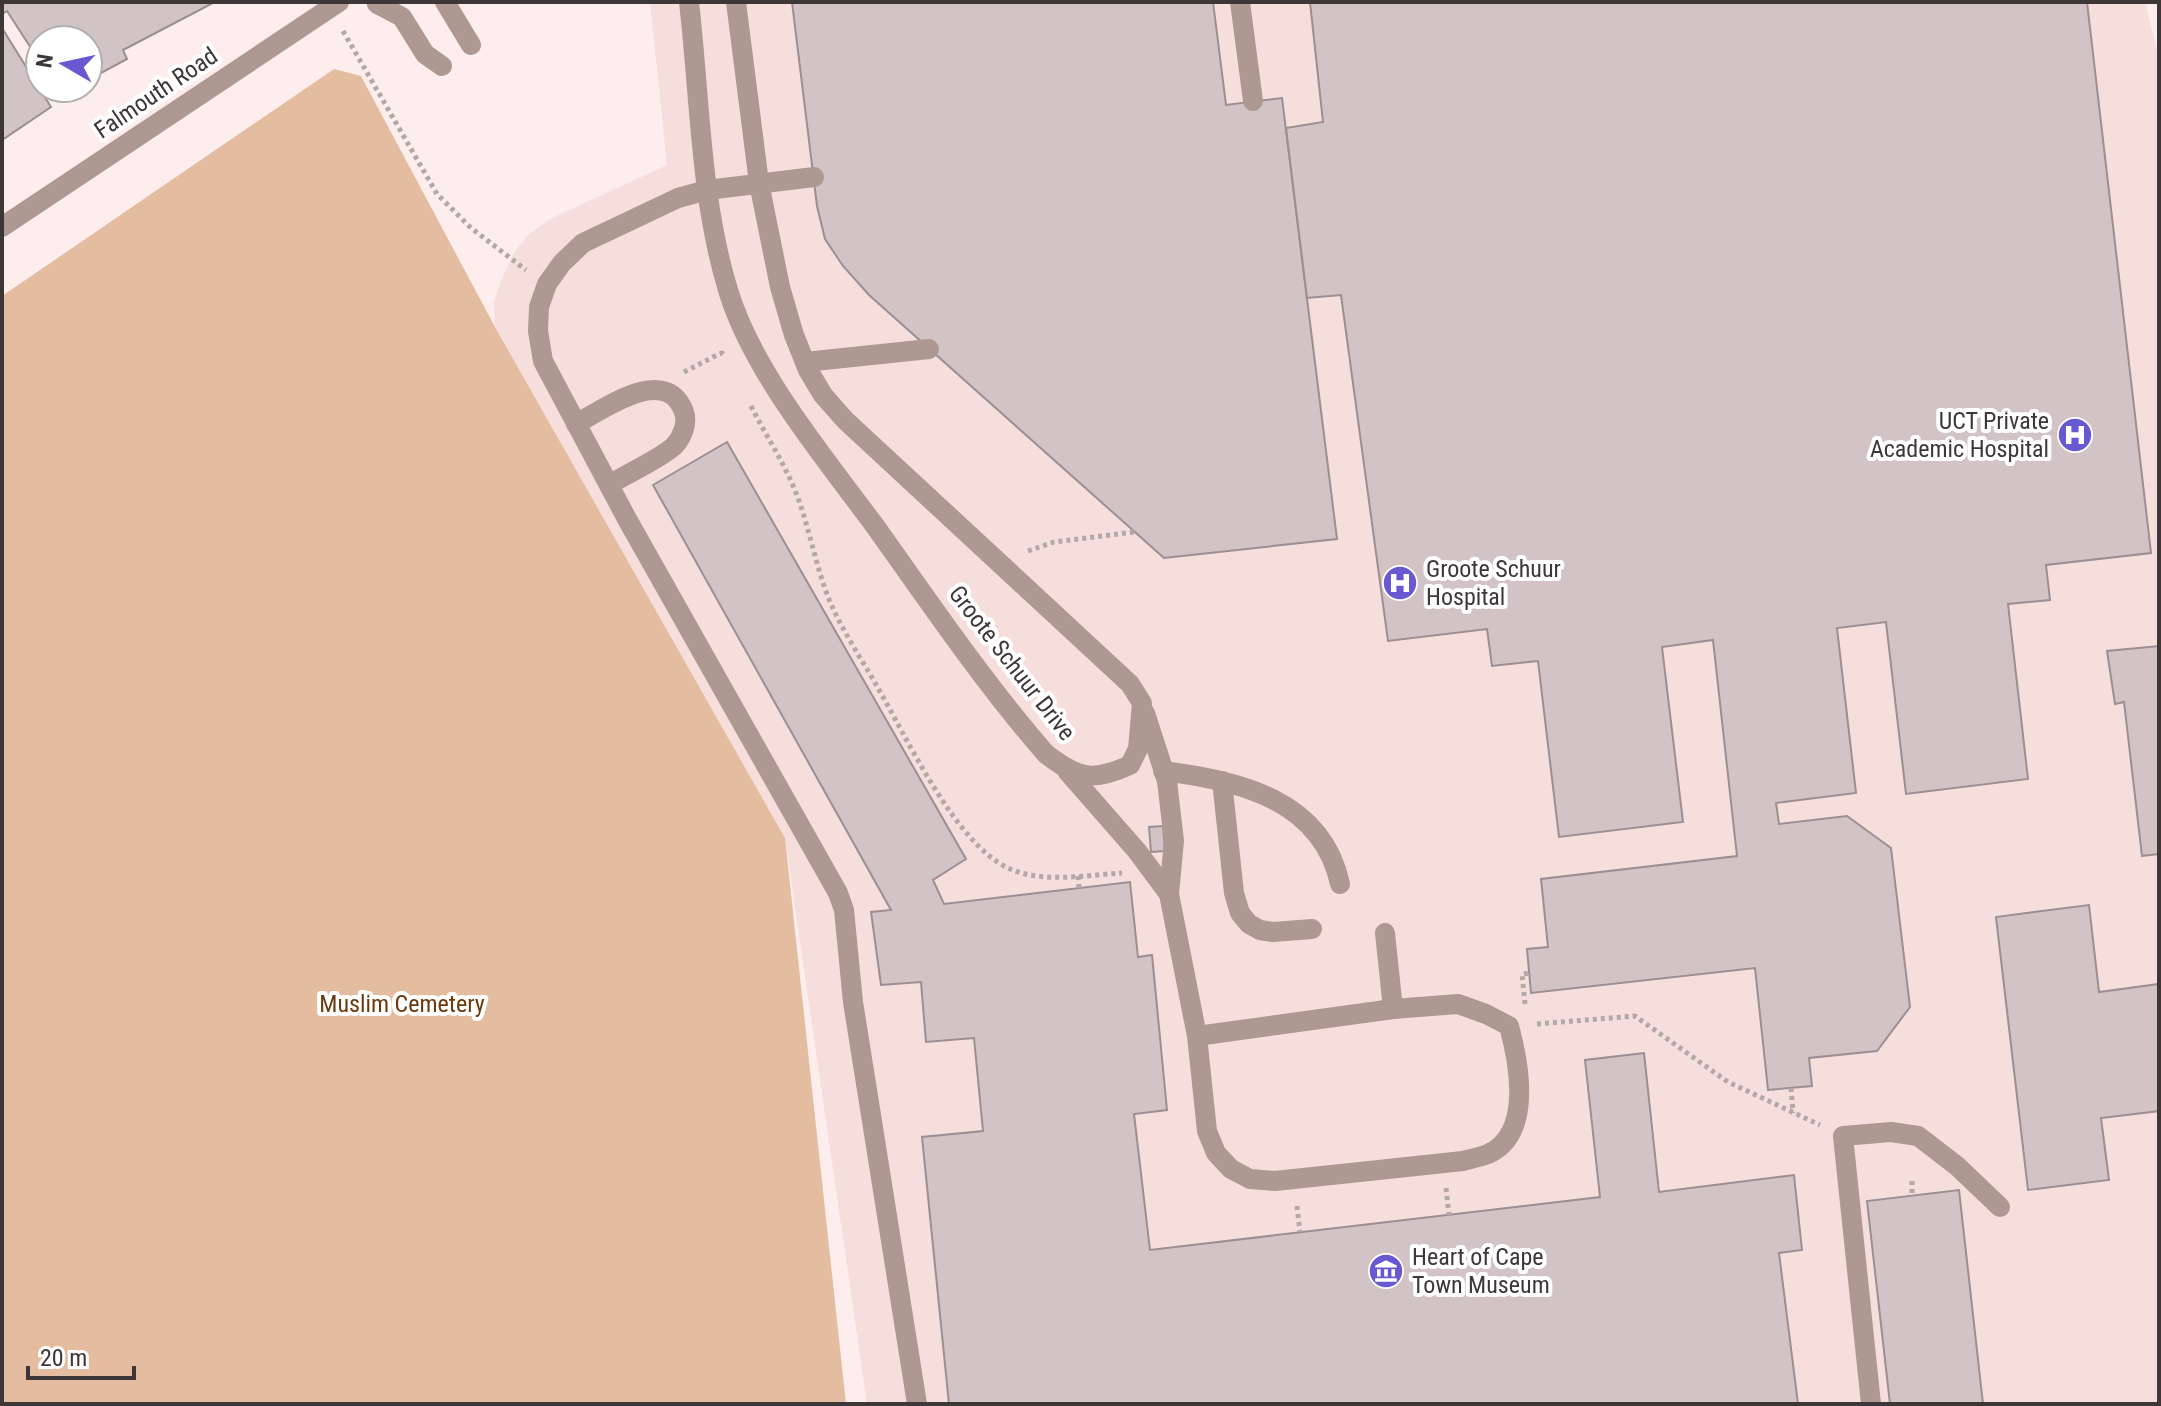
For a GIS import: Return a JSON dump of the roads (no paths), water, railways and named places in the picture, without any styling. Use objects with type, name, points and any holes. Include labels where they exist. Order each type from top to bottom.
[{"type":"street","points":[[445,2],[471,45]]},
{"type":"street","name":"Groote Schuur Drive","points":[[689,2],[707,190],[717,249],[728,292],[746,337],[773,382],[883,538],[1046,754],[1066,769],[1087,777],[1110,774],[1130,765],[1138,749],[1142,703]]},
{"type":"street","points":[[736,2],[759,183],[780,287],[805,362],[823,395],[845,420],[1130,684],[1142,703],[1163,771],[1174,841],[1166,889],[1197,1036],[1207,1131],[1216,1153],[1231,1169],[1250,1179],[1275,1181],[1463,1161],[1490,1153],[1507,1138],[1519,1109],[1518,1025],[1458,1004],[1393,1009],[1197,1036]]},
{"type":"street","points":[[1240,2],[1253,101]]},
{"type":"street","points":[[373,3],[402,17],[425,54],[442,66]]},
{"type":"street","name":"Falmouth Road","points":[[2,227],[334,5]]},
{"type":"street","points":[[814,177],[707,190],[678,198],[583,243],[562,263],[547,284],[539,307],[538,331],[543,361],[576,424],[838,893],[844,910],[853,1002],[917,1404]]},
{"type":"street","points":[[805,362],[929,349]]},
{"type":"street","points":[[576,424],[639,391],[660,389],[675,396],[685,414],[684,431],[674,446],[609,485]]},
{"type":"street","points":[[1066,769],[1166,889]]},
{"type":"street","points":[[1163,771],[1222,781],[1283,802],[1301,815],[1335,863],[1340,884]]},
{"type":"street","points":[[1222,781],[1234,893],[1240,913],[1249,924],[1260,930],[1312,929]]},
{"type":"street","points":[[1385,933],[1393,1009]]},
{"type":"street","points":[[1871,1404],[1843,1136],[1891,1132],[1918,1136],[1957,1166],[2000,1207]]},
{"type":"place","name":"UCT Private Academic Hospital","points":[[2075,435]]},
{"type":"place","name":"Groote Schuur Hospital","points":[[1400,583]]},
{"type":"place","name":"Heart of Cape Town Museum","points":[[1386,1271]]},
{"type":"park label","name":"Muslim Cemetery","points":[[402,1004]]}]
